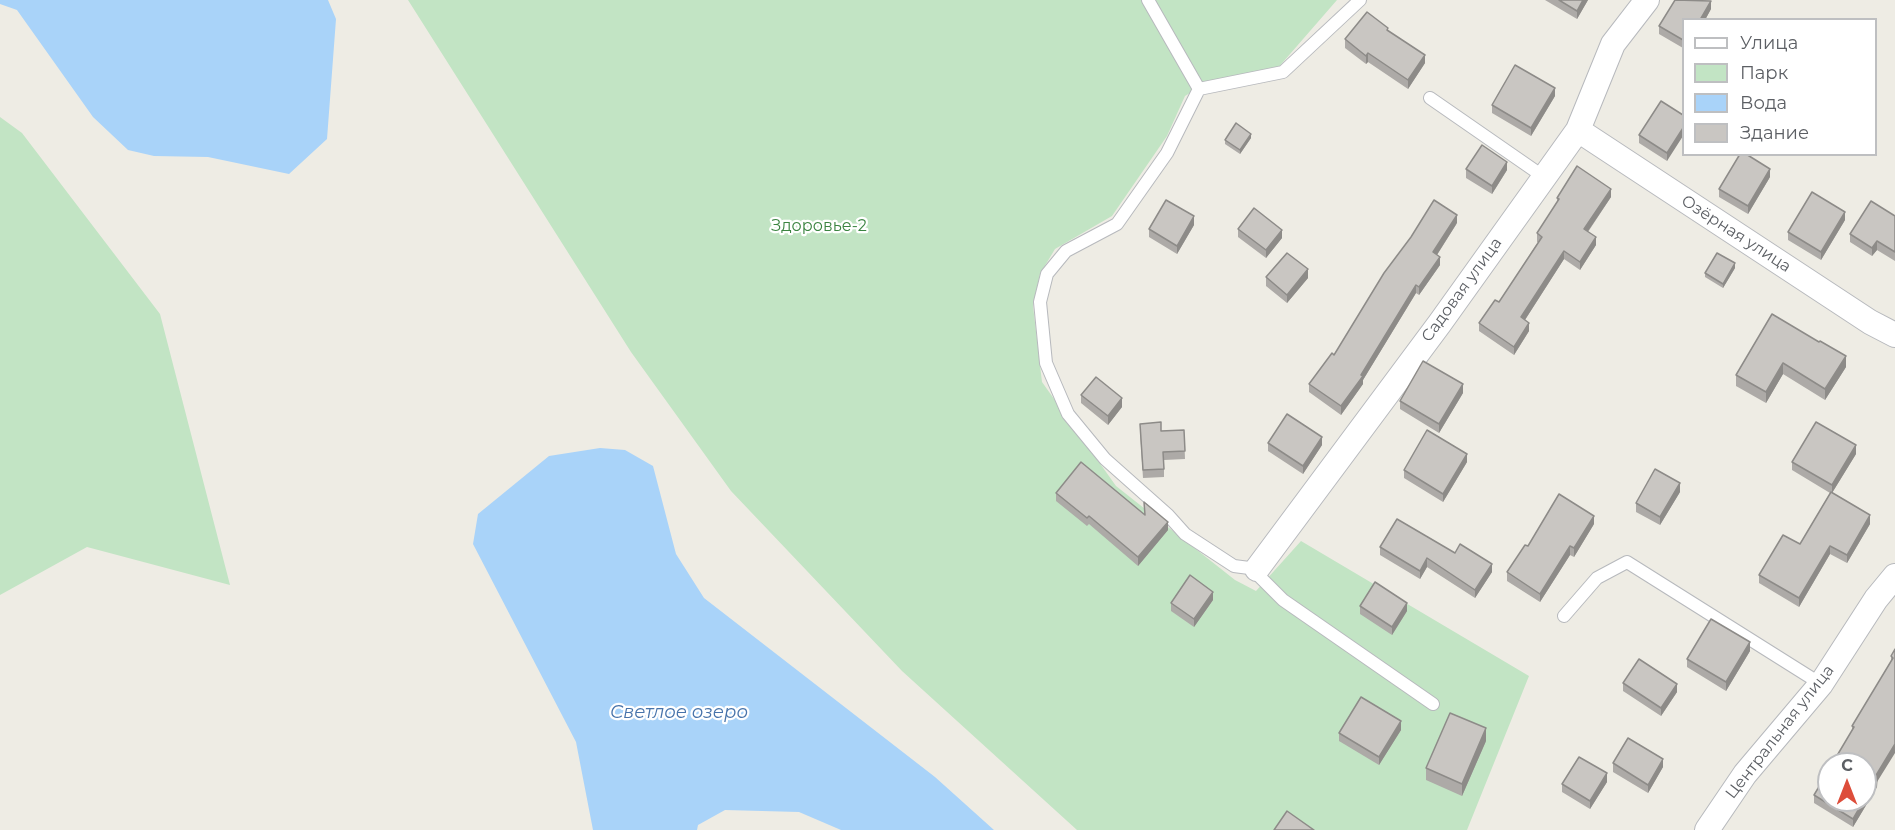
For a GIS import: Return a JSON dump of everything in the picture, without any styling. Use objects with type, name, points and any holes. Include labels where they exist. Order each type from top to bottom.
[{"type":"street","name":"Садовая улица","points":[[1257,569],[1440,323],[1578,130],[1613,44],[1647,0]]},
{"type":"street","name":"Озёрная улица","points":[[1578,130],[1860,316],[1895,335]]},
{"type":"street","name":"Центральная улица","points":[[1707,830],[1745,774],[1821,684],[1876,599],[1895,576]]},
{"type":"lane","points":[[1148,0],[1199,88]]},
{"type":"lane","points":[[1199,88],[1283,72],[1360,0]]},
{"type":"lane","points":[[1199,88],[1167,153],[1117,224],[1066,251],[1047,274],[1040,302],[1046,363],[1068,414],[1105,459],[1168,515],[1185,534],[1234,566],[1257,569],[1258,575],[1283,600],[1433,704]]},
{"type":"lane","points":[[1430,98],[1544,177]]},
{"type":"lane","points":[[1564,616],[1597,578],[1627,562],[1821,684]]},
{"type":"green space","name":"Здоровье-2","points":[[408,0],[1337,0],[1277,69],[1209,81],[1185,96],[1167,136],[1112,216],[1055,249],[1040,274],[1033,306],[1042,382],[1116,486],[1235,580],[1256,591],[1301,541],[1529,676],[1467,830],[1077,830],[902,671],[731,491],[631,352]]},
{"type":"green space","points":[[0,117],[22,133],[160,314],[230,585],[87,547],[0,595]]},
{"type":"water","points":[[0,0],[328,0],[336,19],[327,139],[289,174],[208,157],[154,156],[128,150],[93,117],[17,10],[0,4]]},
{"type":"water","name":"Светлое озеро","points":[[600,448],[625,450],[653,466],[676,554],[704,598],[935,777],[994,830],[841,830],[799,812],[725,810],[698,825],[697,830],[593,830],[576,742],[473,544],[478,514],[549,456]]},
{"type":"building","points":[[1559,0],[1583,0],[1577,11]]},
{"type":"building","points":[[1675,0],[1711,1],[1701,18],[1682,18],[1682,39],[1659,26]]},
{"type":"building","points":[[1367,12],[1388,28],[1387,30],[1425,55],[1408,80],[1368,53],[1366,56],[1345,39]]},
{"type":"building","points":[[1515,65],[1555,88],[1531,128],[1492,105]]},
{"type":"building","points":[[1661,101],[1682,114],[1682,130],[1667,153],[1639,135]]},
{"type":"building","points":[[1236,123],[1251,134],[1240,150],[1225,140]]},
{"type":"building","points":[[1482,145],[1507,162],[1492,186],[1466,169]]},
{"type":"building","points":[[1739,156],[1749,156],[1770,169],[1748,206],[1719,189]]},
{"type":"building","points":[[1577,166],[1611,189],[1584,229],[1596,237],[1580,262],[1564,251],[1521,317],[1529,323],[1514,347],[1479,323],[1495,300],[1499,302],[1542,237],[1537,233]]},
{"type":"building","points":[[1812,192],[1845,212],[1821,252],[1788,232]]},
{"type":"building","points":[[1166,200],[1194,216],[1177,246],[1149,229]]},
{"type":"building","points":[[1434,200],[1457,215],[1433,252],[1440,257],[1419,287],[1416,285],[1361,375],[1363,376],[1341,406],[1309,384],[1332,353],[1334,355],[1384,273],[1411,237]]},
{"type":"building","points":[[1871,201],[1895,216],[1895,252],[1877,241],[1872,248],[1850,234]]},
{"type":"building","points":[[1254,208],[1282,230],[1266,250],[1238,229]]},
{"type":"building","points":[[1287,253],[1308,269],[1287,295],[1266,277]]},
{"type":"building","points":[[1717,253],[1735,263],[1723,284],[1705,273]]},
{"type":"building","points":[[1772,314],[1846,356],[1825,389],[1783,363],[1766,392],[1736,375]]},
{"type":"building","points":[[1423,361],[1463,384],[1439,424],[1400,401]]},
{"type":"building","points":[[1096,377],[1122,398],[1108,416],[1081,395]]},
{"type":"building","points":[[1287,414],[1322,437],[1303,466],[1268,443]]},
{"type":"building","points":[[1161,422],[1161,431],[1184,430],[1185,451],[1163,452],[1164,469],[1143,470],[1140,424]]},
{"type":"building","points":[[1816,422],[1856,445],[1832,485],[1792,462]]},
{"type":"building","points":[[1427,430],[1467,454],[1443,494],[1404,470]]},
{"type":"building","points":[[1081,462],[1145,515],[1144,502],[1168,522],[1138,557],[1089,516],[1087,518],[1056,493]]},
{"type":"building","points":[[1655,469],[1680,483],[1660,517],[1636,503]]},
{"type":"building","points":[[1831,492],[1870,515],[1847,555],[1830,546],[1799,598],[1759,575],[1783,535],[1800,544]]},
{"type":"building","points":[[1559,494],[1594,516],[1574,548],[1570,546],[1540,594],[1507,572],[1525,545],[1528,546]]},
{"type":"building","points":[[1397,519],[1455,553],[1460,544],[1492,564],[1475,590],[1427,558],[1420,571],[1380,547]]},
{"type":"building","points":[[1190,575],[1213,592],[1194,619],[1171,603]]},
{"type":"building","points":[[1375,582],[1407,603],[1392,627],[1360,606]]},
{"type":"building","points":[[1711,619],[1750,642],[1726,682],[1687,659]]},
{"type":"building","points":[[1895,649],[1895,744],[1877,774],[1877,752],[1839,752],[1893,658],[1891,656]]},
{"type":"building","points":[[1639,659],[1677,684],[1661,708],[1623,683]]},
{"type":"building","points":[[1361,697],[1401,721],[1379,757],[1339,733]]},
{"type":"building","points":[[1450,713],[1486,728],[1462,784],[1426,768]]},
{"type":"building","points":[[1628,738],[1663,759],[1648,785],[1613,763]]},
{"type":"building","points":[[1579,757],[1607,773],[1590,801],[1562,784]]},
{"type":"building","points":[[1287,811],[1314,830],[1274,830]]},
{"type":"building","points":[[1842,812],[1857,812],[1853,819]]}]
